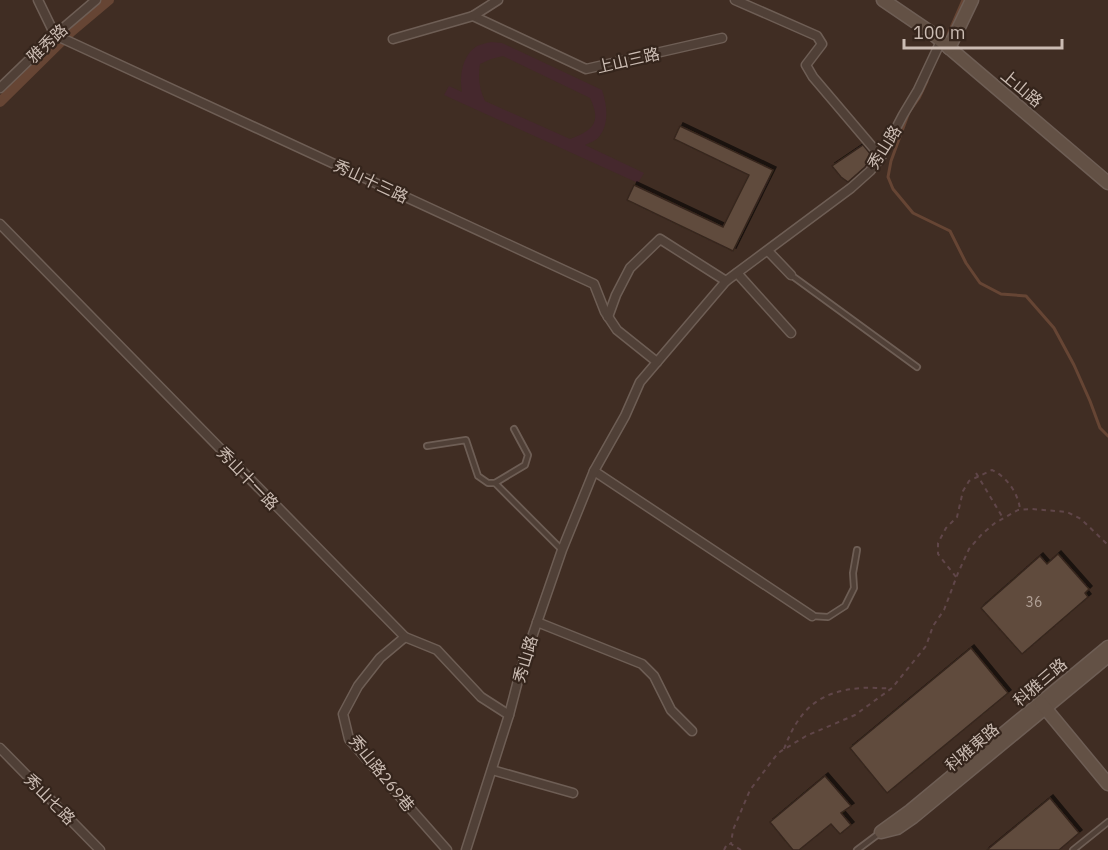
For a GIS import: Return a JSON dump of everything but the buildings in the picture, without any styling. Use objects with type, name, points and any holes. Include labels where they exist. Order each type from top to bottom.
[{"type":"street","points":[[38,0],[55,35]]},
{"type":"street","name":"雅秀路","points":[[0,88],[55,35],[96,0]]},
{"type":"street","points":[[393,39],[473,16],[498,0]]},
{"type":"street","points":[[735,0],[817,36],[822,44],[806,65],[813,77],[881,157]]},
{"type":"street","name":"上山路","points":[[883,0],[945,44],[1108,183]]},
{"type":"street","points":[[945,44],[972,0]]},
{"type":"street","name":"上山三路","points":[[473,16],[586,69],[722,38]]},
{"type":"street","name":"秀山十三路","points":[[55,35],[594,284],[608,317],[618,330],[657,362]]},
{"type":"street","name":"秀山路","points":[[466,850],[509,715],[521,669],[562,550],[594,471],[625,416],[640,382],[726,281],[853,187],[870,171],[881,157],[945,44]]},
{"type":"street","name":"秀山十一路","points":[[0,224],[405,637],[437,650],[482,697],[509,715]]},
{"type":"street","points":[[608,317],[630,268],[660,239],[726,281]]},
{"type":"street","points":[[768,251],[791,275]]},
{"type":"street","points":[[737,273],[791,333]]},
{"type":"street","points":[[594,471],[812,616]]},
{"type":"street","points":[[537,622],[642,664],[654,676],[671,710],[692,731]]},
{"type":"street","name":"秀山路269巷","points":[[405,637],[380,658],[358,686],[343,714],[349,739],[447,850]]},
{"type":"street","name":"科雅三路","points":[[881,832],[1043,706],[1108,647]]},
{"type":"street","name":"科雅東路","points":[[881,832],[897,828],[914,817],[1043,706],[1108,656]]},
{"type":"street","points":[[1043,706],[1108,784]]},
{"type":"street","name":"秀山七路","points":[[0,748],[100,850]]},
{"type":"street","points":[[492,770],[573,793]]},
{"type":"lane","points":[[791,275],[917,367]]},
{"type":"lane","points":[[427,446],[466,440],[478,476],[488,483],[495,483],[525,465],[528,455],[514,429]]},
{"type":"lane","points":[[495,483],[562,550]]},
{"type":"lane","points":[[812,616],[828,617],[845,606],[854,588],[853,573],[857,550]]},
{"type":"lane","points":[[1073,850],[1108,822]]},
{"type":"lane","points":[[857,850],[881,832]]},
{"type":"path","points":[[956,577],[938,554],[938,543],[946,528],[957,517],[965,487],[969,481],[992,470],[996,472],[1011,486],[1020,509]]},
{"type":"path","points":[[976,473],[1003,518]]},
{"type":"path","points":[[731,844],[733,830],[750,790],[778,753],[806,736],[855,715],[892,688],[926,646],[969,549],[982,534],[1003,518],[1020,509],[1067,512],[1081,519],[1108,545]]},
{"type":"path","points":[[784,749],[800,717],[806,709],[821,698],[863,687],[892,688]]},
{"type":"path","points":[[724,850],[727,844],[731,844]]},
{"type":"path","points":[[731,844],[741,850]]},
{"type":"shaded area","points":[[491,42],[502,43],[602,90],[606,121],[598,138],[585,145],[644,173],[638,183],[444,95],[449,86],[462,92],[461,73],[468,55],[477,46]],"holes":[[[503,56],[590,98],[594,107],[595,120],[590,129],[570,139],[485,101],[479,83],[480,64]]]},
{"type":"waterway","points":[[0,102],[71,32],[109,0]]},
{"type":"waterway","points":[[946,39],[963,0]]},
{"type":"waterway","points":[[927,81],[909,112],[891,161],[888,177],[893,189],[913,213],[950,231],[966,263],[980,283],[1001,294],[1026,296],[1054,328],[1074,365],[1100,428],[1108,436]]}]
